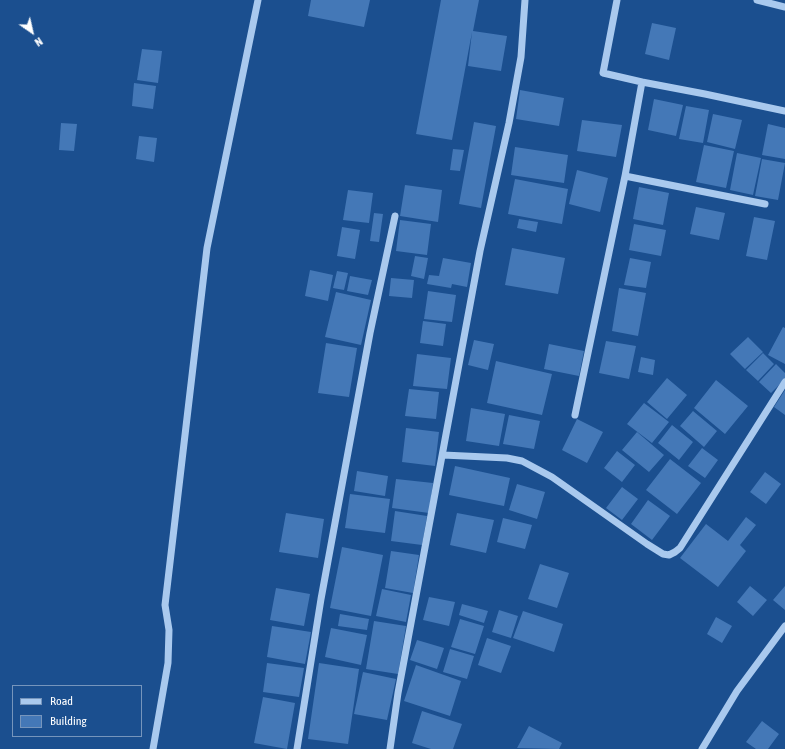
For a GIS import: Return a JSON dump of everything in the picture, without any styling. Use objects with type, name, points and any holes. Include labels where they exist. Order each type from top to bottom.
[{"type":"street","points":[[153,749],[168,663],[169,630],[165,605],[207,248],[258,0]]},
{"type":"street","points":[[390,749],[398,693],[480,251],[509,123],[521,57],[525,0]]},
{"type":"street","points":[[617,0],[604,73],[785,111]]},
{"type":"street","points":[[757,0],[785,7]]},
{"type":"street","points":[[575,415],[625,176],[642,82]]},
{"type":"street","points":[[625,176],[764,204]]},
{"type":"street","points":[[297,749],[321,599],[370,333],[395,216]]},
{"type":"street","points":[[443,455],[507,458],[522,461],[552,477],[647,544],[663,554],[669,555],[680,548],[785,382]]},
{"type":"street","points":[[702,749],[737,691],[785,626]]},
{"type":"building","points":[[311,0],[370,0],[364,27],[308,16]]},
{"type":"building","points":[[441,0],[479,0],[473,31],[507,36],[501,71],[468,66],[472,32],[452,140],[416,134]]},
{"type":"building","points":[[652,23],[676,28],[669,60],[645,54]]},
{"type":"building","points":[[142,49],[162,51],[158,83],[137,80]]},
{"type":"building","points":[[134,83],[156,86],[153,109],[132,106]]},
{"type":"building","points":[[520,90],[564,98],[559,126],[516,119]]},
{"type":"building","points":[[654,99],[683,105],[676,136],[648,130]]},
{"type":"building","points":[[686,106],[709,110],[703,143],[679,139]]},
{"type":"building","points":[[713,114],[742,120],[735,149],[707,142]]},
{"type":"building","points":[[582,120],[622,125],[616,157],[577,151]]},
{"type":"building","points":[[474,122],[496,126],[481,208],[459,204]]},
{"type":"building","points":[[61,123],[77,124],[74,151],[59,150]]},
{"type":"building","points":[[768,124],[785,128],[785,159],[762,155]]},
{"type":"building","points":[[139,136],[157,138],[154,162],[136,159]]},
{"type":"building","points":[[704,145],[734,151],[726,188],[696,182]]},
{"type":"building","points":[[515,147],[568,155],[564,183],[511,175]]},
{"type":"building","points":[[453,149],[464,150],[460,171],[450,170]]},
{"type":"building","points":[[737,153],[761,158],[753,195],[730,190]]},
{"type":"building","points":[[762,159],[785,163],[778,200],[755,196]]},
{"type":"building","points":[[577,170],[608,178],[600,212],[569,204]]},
{"type":"building","points":[[515,179],[568,189],[562,224],[508,214]]},
{"type":"building","points":[[405,185],[442,190],[438,222],[400,216]]},
{"type":"building","points":[[639,187],[669,193],[663,225],[633,219]]},
{"type":"building","points":[[348,190],[373,193],[369,223],[343,220]]},
{"type":"building","points":[[696,207],[725,213],[719,240],[690,234]]},
{"type":"building","points":[[374,213],[383,214],[379,242],[370,241]]},
{"type":"building","points":[[754,217],[775,221],[767,260],[746,256]]},
{"type":"building","points":[[519,219],[538,222],[536,232],[517,228]]},
{"type":"building","points":[[400,220],[431,224],[427,255],[396,251]]},
{"type":"building","points":[[634,224],[666,230],[661,256],[629,250]]},
{"type":"building","points":[[342,227],[360,230],[355,259],[337,256]]},
{"type":"building","points":[[512,248],[565,258],[558,294],[505,285]]},
{"type":"building","points":[[415,256],[428,258],[424,279],[411,276]]},
{"type":"building","points":[[443,258],[471,263],[467,287],[452,284],[451,288],[427,284],[429,275],[439,276]]},
{"type":"building","points":[[630,258],[651,262],[646,288],[624,285]]},
{"type":"building","points":[[310,270],[333,275],[328,301],[305,296]]},
{"type":"building","points":[[337,271],[348,273],[344,290],[333,288]]},
{"type":"building","points":[[350,276],[372,280],[368,295],[347,291]]},
{"type":"building","points":[[391,278],[414,280],[412,298],[389,296]]},
{"type":"building","points":[[619,288],[646,293],[638,336],[612,331]]},
{"type":"building","points":[[428,291],[456,295],[452,322],[424,319]]},
{"type":"building","points":[[336,292],[371,300],[361,345],[325,337]]},
{"type":"building","points":[[423,321],[446,324],[443,346],[420,343]]},
{"type":"building","points":[[783,327],[785,328],[785,364],[768,355]]},
{"type":"building","points":[[748,337],[763,352],[745,369],[730,354]]},
{"type":"building","points":[[474,340],[494,344],[488,370],[468,365]]},
{"type":"building","points":[[606,341],[636,346],[629,379],[599,373]]},
{"type":"building","points":[[326,343],[357,348],[349,397],[318,393]]},
{"type":"building","points":[[549,344],[584,351],[579,376],[544,369]]},
{"type":"building","points":[[763,353],[774,364],[758,381],[746,370]]},
{"type":"building","points":[[417,354],[451,358],[447,389],[413,386]]},
{"type":"building","points":[[641,357],[655,360],[653,375],[638,372]]},
{"type":"building","points":[[496,361],[552,374],[542,415],[487,403]]},
{"type":"building","points":[[776,364],[785,373],[785,379],[771,393],[759,382]]},
{"type":"building","points":[[667,378],[687,395],[667,419],[647,402]]},
{"type":"building","points":[[716,380],[748,406],[725,434],[694,408]]},
{"type":"building","points":[[409,389],[439,392],[436,419],[405,416]]},
{"type":"building","points":[[785,390],[785,415],[774,407]]},
{"type":"building","points":[[644,403],[669,422],[652,443],[627,424]]},
{"type":"building","points":[[471,408],[505,414],[499,446],[466,441]]},
{"type":"building","points":[[693,411],[717,431],[704,447],[680,426]]},
{"type":"building","points":[[509,415],[540,421],[534,449],[503,444]]},
{"type":"building","points":[[577,419],[603,432],[587,463],[562,450]]},
{"type":"building","points":[[672,425],[693,442],[679,460],[658,443]]},
{"type":"building","points":[[406,428],[439,432],[435,466],[402,462]]},
{"type":"building","points":[[637,432],[664,455],[649,472],[622,450]]},
{"type":"building","points":[[702,448],[718,460],[705,478],[688,466]]},
{"type":"building","points":[[617,451],[635,465],[622,482],[604,468]]},
{"type":"building","points":[[670,459],[701,483],[677,514],[646,490]]},
{"type":"building","points":[[455,466],[510,478],[504,506],[449,495]]},
{"type":"building","points":[[357,471],[388,476],[385,496],[354,491]]},
{"type":"building","points":[[765,472],[781,484],[766,504],[750,492]]},
{"type":"building","points":[[396,479],[433,483],[429,513],[392,508]]},
{"type":"building","points":[[517,484],[545,492],[537,519],[509,510]]},
{"type":"building","points":[[622,487],[638,499],[622,520],[606,508]]},
{"type":"building","points":[[350,494],[390,499],[385,533],[345,528]]},
{"type":"building","points":[[648,500],[670,516],[652,540],[631,524]]},
{"type":"building","points":[[395,511],[427,516],[422,545],[391,541]]},
{"type":"building","points":[[286,513],[324,519],[318,558],[279,552]]},
{"type":"building","points":[[457,513],[494,520],[486,553],[450,545]]},
{"type":"building","points":[[746,517],[756,525],[740,545],[746,551],[718,587],[680,558],[706,524],[728,541]]},
{"type":"building","points":[[503,518],[532,525],[525,549],[497,542]]},
{"type":"building","points":[[342,547],[383,555],[371,616],[330,608]]},
{"type":"building","points":[[391,551],[419,555],[413,593],[385,588]]},
{"type":"building","points":[[540,564],[569,573],[557,608],[528,599]]},
{"type":"building","points":[[750,586],[767,600],[753,616],[737,602]]},
{"type":"building","points":[[785,586],[785,610],[773,600]]},
{"type":"building","points":[[276,588],[310,594],[304,626],[270,620]]},
{"type":"building","points":[[382,589],[411,595],[406,622],[376,616]]},
{"type":"building","points":[[429,597],[455,602],[449,626],[423,620]]},
{"type":"building","points":[[462,604],[488,611],[484,623],[459,615]]},
{"type":"building","points":[[499,610],[518,616],[511,638],[492,632]]},
{"type":"building","points":[[523,611],[563,624],[554,652],[513,638]]},
{"type":"building","points":[[340,614],[369,619],[367,630],[338,626]]},
{"type":"building","points":[[716,617],[732,626],[722,643],[707,634]]},
{"type":"building","points":[[460,619],[484,626],[475,654],[451,647]]},
{"type":"building","points":[[374,621],[406,626],[398,674],[366,669]]},
{"type":"building","points":[[272,626],[311,632],[305,664],[267,657]]},
{"type":"building","points":[[331,628],[367,635],[361,665],[325,657]]},
{"type":"building","points":[[487,638],[511,646],[501,673],[478,665]]},
{"type":"building","points":[[417,640],[444,648],[437,669],[410,660]]},
{"type":"building","points":[[450,649],[474,656],[467,679],[443,672]]},
{"type":"building","points":[[267,663],[304,668],[299,697],[263,692]]},
{"type":"building","points":[[319,663],[359,669],[348,744],[308,739]]},
{"type":"building","points":[[416,665],[461,681],[450,716],[404,701]]},
{"type":"building","points":[[363,672],[396,679],[387,720],[354,714]]},
{"type":"building","points":[[263,697],[295,703],[287,749],[254,743]]},
{"type":"building","points":[[422,711],[462,724],[453,749],[431,749],[412,743]]},
{"type":"building","points":[[762,721],[779,734],[768,749],[756,749],[746,742]]},
{"type":"building","points":[[529,726],[562,743],[559,749],[517,748]]}]
